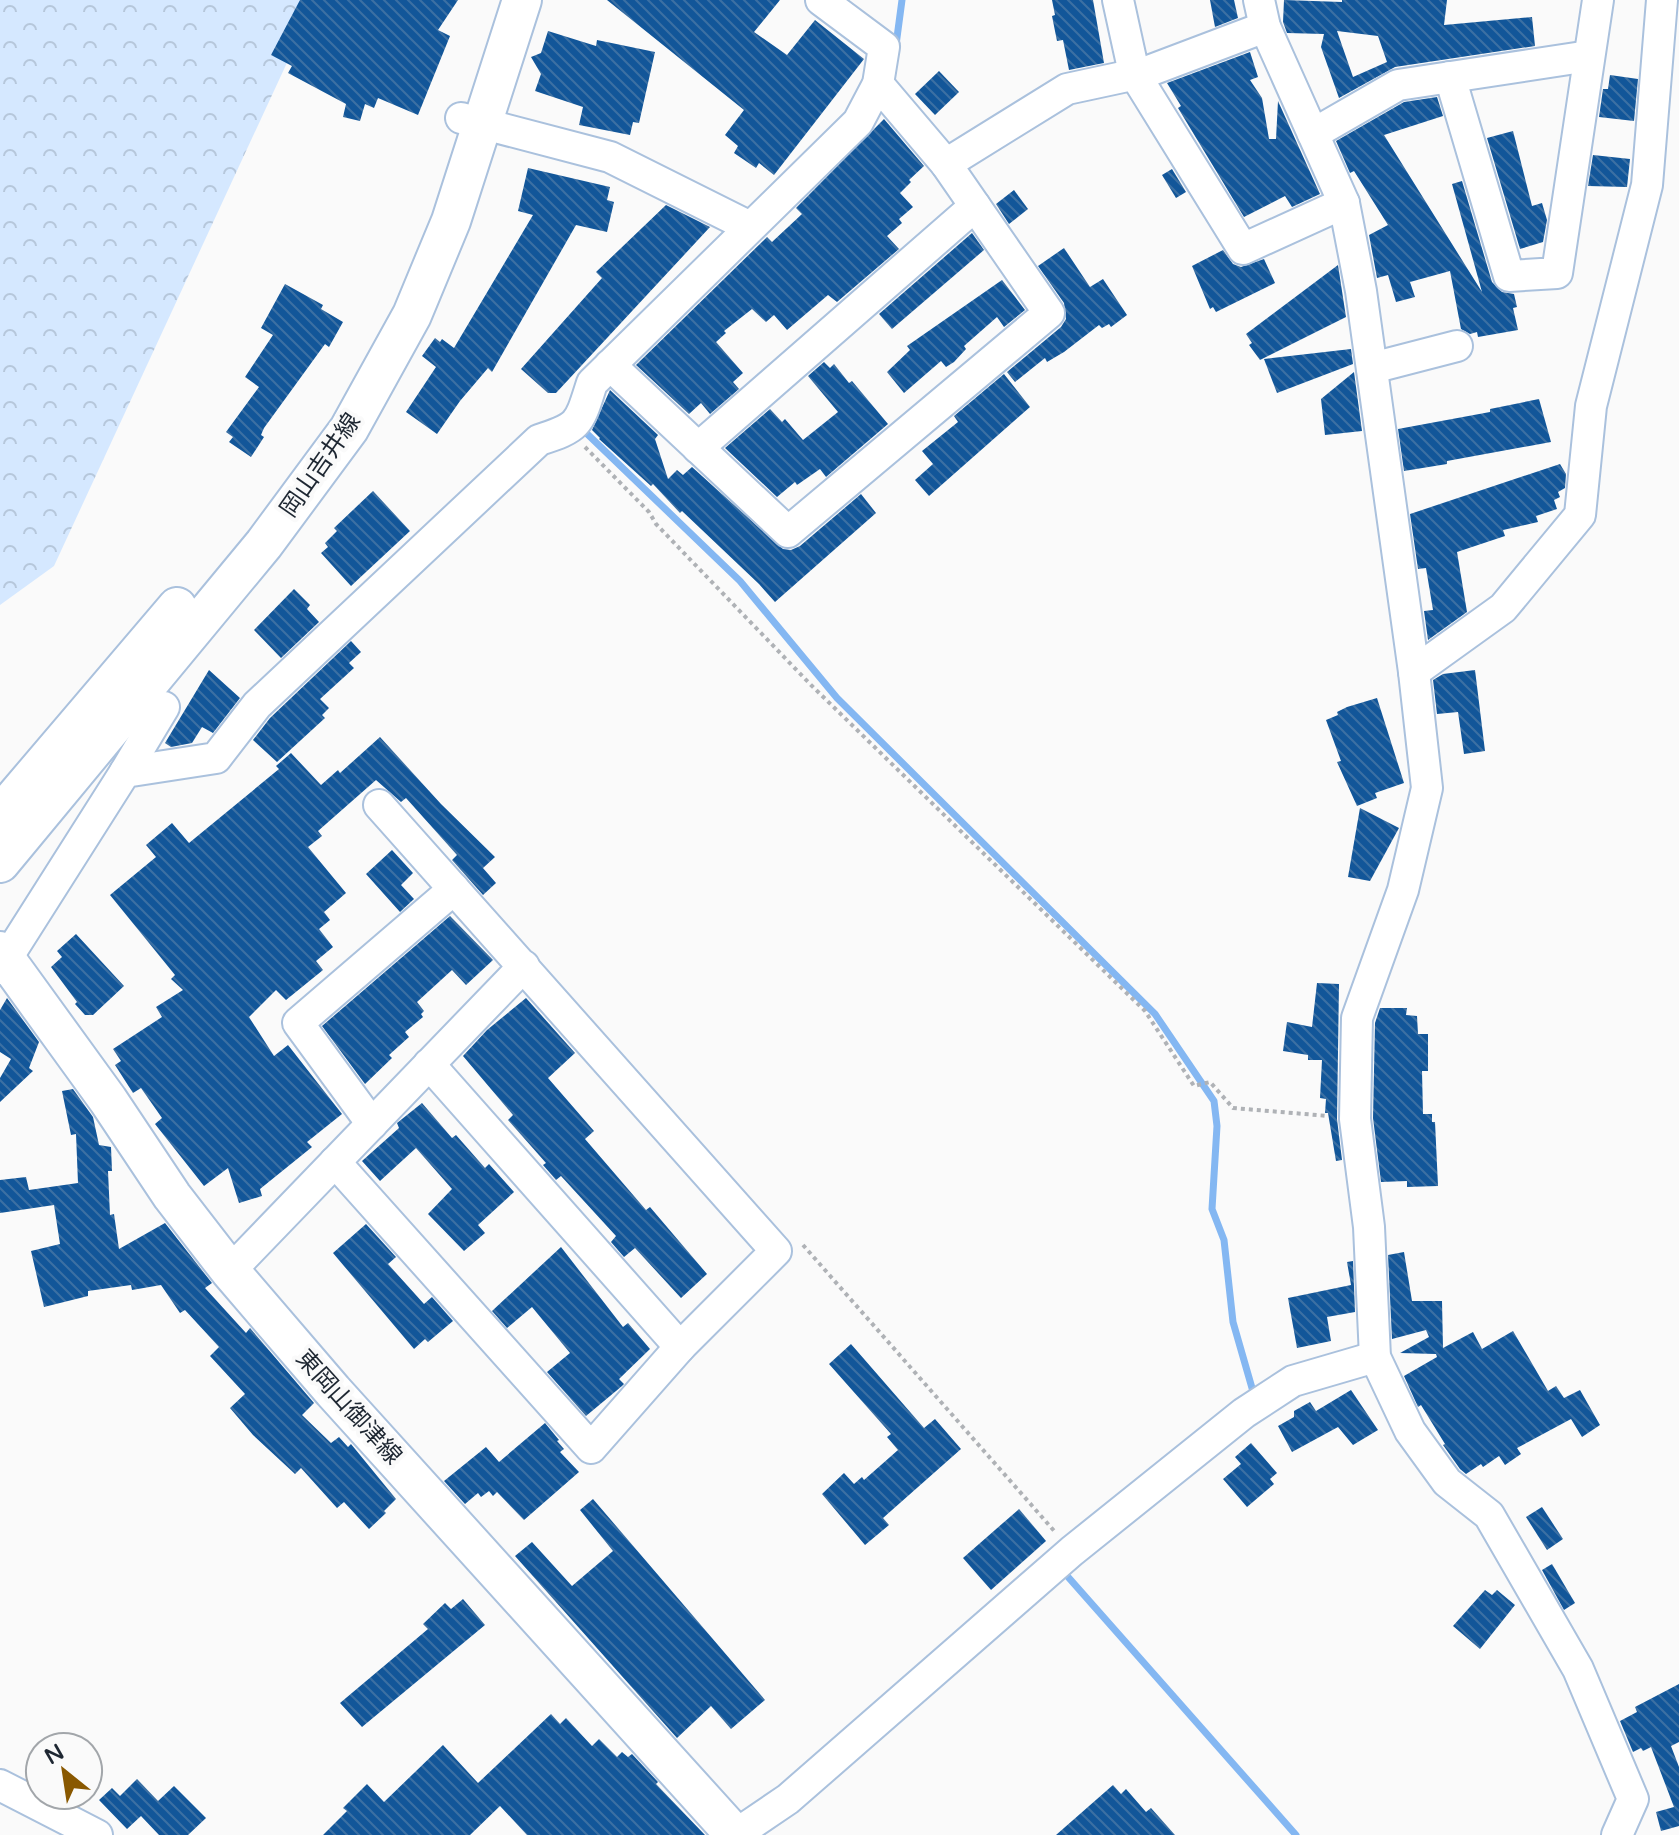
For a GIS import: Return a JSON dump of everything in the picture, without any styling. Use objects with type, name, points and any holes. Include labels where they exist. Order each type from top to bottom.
[{"type":"main road","name":"岡山吉井線","points":[[0,863],[264,544],[349,429],[412,315],[451,221],[498,0]]},
{"type":"main road","name":"岡山吉井線","points":[[0,815],[247,526],[330,416],[390,312],[522,0]]},
{"type":"main road","name":"東岡山御津線","points":[[2,959],[108,1100],[172,1196],[230,1271],[333,1391],[735,1835]]},
{"type":"street","points":[[125,772],[216,758],[257,705],[539,440],[569,431],[581,417],[592,383],[858,122],[878,84],[884,47],[821,0]]},
{"type":"street","points":[[1118,0],[1134,73],[1243,249],[1344,203]]},
{"type":"street","points":[[1450,77],[1509,276],[1557,273],[1598,0]]},
{"type":"street","points":[[1414,672],[1503,608],[1580,515],[1591,406],[1647,185],[1662,0]]},
{"type":"street","points":[[946,164],[1067,89],[1146,72],[1262,14],[1344,203],[1372,368],[1427,788],[1403,890],[1357,1018],[1355,1119],[1369,1227],[1375,1357],[1410,1431],[1447,1482],[1489,1515],[1578,1669],[1633,1799],[1617,1835]]},
{"type":"street","points":[[1313,134],[1398,85],[1589,56]]},
{"type":"street","points":[[610,365],[788,532],[1049,313],[946,164],[878,84]]},
{"type":"street","points":[[472,120],[610,157],[750,227]]},
{"type":"street","points":[[698,448],[975,206]]},
{"type":"street","points":[[1372,368],[1457,346]]},
{"type":"street","points":[[2,959],[164,707]]},
{"type":"street","points":[[335,1162],[591,1448],[680,1347],[776,1251],[379,805]]},
{"type":"street","points":[[372,1124],[298,1023],[454,889]]},
{"type":"street","points":[[230,1271],[524,966]]},
{"type":"street","points":[[429,1064],[680,1347]]},
{"type":"street","points":[[735,1835],[788,1799],[1072,1551],[1244,1413],[1293,1381],[1375,1357]]},
{"type":"street","points":[[0,1785],[97,1835]]},
{"type":"path","points":[[569,431],[811,685],[1145,1011],[1194,1086],[1210,1082],[1233,1108],[1355,1119]]},
{"type":"path","points":[[776,1251],[799,1241],[1072,1551]]},
{"type":"green space","points":[[0,0],[316,0],[54,566],[0,605]]},
{"type":"building","points":[[300,0],[458,0],[438,30],[450,36],[418,115],[378,98],[374,108],[365,104],[360,121],[343,117],[346,104],[288,73],[292,66],[271,55]]},
{"type":"building","points":[[607,0],[780,0],[754,32],[787,55],[815,20],[864,59],[774,175],[759,163],[756,168],[734,153],[738,146],[725,135],[744,110]]},
{"type":"building","points":[[1052,0],[1093,0],[1104,63],[1069,70],[1063,40],[1057,41]]},
{"type":"building","points":[[1210,0],[1234,0],[1238,18],[1215,27]]},
{"type":"building","points":[[1284,0],[1447,0],[1444,25],[1532,17],[1535,46],[1395,67],[1339,98],[1321,47],[1324,34],[1287,33],[1283,22]],"holes":[[[1337,31],[1378,36],[1387,62],[1353,77]]]},
{"type":"building","points":[[548,31],[596,46],[597,40],[655,52],[639,123],[633,122],[630,135],[579,125],[583,107],[535,91],[541,74],[531,57],[541,53]]},
{"type":"building","points":[[1250,52],[1258,77],[1250,80],[1262,98],[1269,139],[1276,139],[1278,101],[1320,194],[1292,207],[1285,196],[1244,217],[1178,108],[1181,106],[1167,83]]},
{"type":"building","points":[[939,71],[959,92],[935,115],[915,94]]},
{"type":"building","points":[[1610,75],[1638,79],[1634,121],[1599,117],[1603,89],[1608,89]]},
{"type":"building","points":[[1437,97],[1443,116],[1384,135],[1482,292],[1452,184],[1462,181],[1492,282],[1502,292],[1514,294],[1517,307],[1513,308],[1518,330],[1478,337],[1477,332],[1470,334],[1461,329],[1450,271],[1410,282],[1415,297],[1396,302],[1388,275],[1377,278],[1369,235],[1388,225],[1354,171],[1350,173],[1336,141],[1404,102]]},
{"type":"building","points":[[884,119],[924,166],[900,193],[913,207],[899,219],[902,223],[887,236],[899,249],[837,302],[828,295],[787,330],[774,315],[766,322],[752,309],[724,331],[726,333],[716,342],[743,373],[733,382],[739,389],[710,414],[701,403],[689,414],[636,365],[767,237],[772,242],[802,214],[796,208]]},
{"type":"building","points":[[1513,131],[1532,206],[1542,203],[1547,220],[1543,242],[1520,249],[1487,138]]},
{"type":"building","points":[[1593,155],[1630,159],[1627,187],[1588,186]]},
{"type":"building","points":[[528,168],[610,187],[607,200],[614,202],[607,232],[576,225],[492,372],[488,368],[437,434],[406,412],[436,367],[422,356],[435,338],[454,348],[533,215],[518,211]]},
{"type":"building","points":[[1172,169],[1186,192],[1176,198],[1162,175]]},
{"type":"building","points":[[1014,190],[1028,209],[1009,224],[996,204]]},
{"type":"building","points":[[666,205],[710,227],[556,393],[548,393],[521,369],[602,278],[596,272]]},
{"type":"building","points":[[972,233],[984,250],[892,329],[879,314]]},
{"type":"building","points":[[1064,248],[1090,287],[1103,279],[1127,315],[1111,327],[1109,324],[1102,328],[1099,325],[1064,352],[1047,362],[1045,358],[1015,382],[1007,372],[1061,327],[1066,319],[1064,303],[1038,266]]},
{"type":"building","points":[[1223,250],[1233,264],[1241,267],[1264,259],[1275,283],[1216,312],[1213,307],[1210,309],[1192,266]]},
{"type":"building","points":[[1338,265],[1346,317],[1260,360],[1249,345],[1252,343],[1246,334]]},
{"type":"building","points":[[1002,280],[1025,310],[1004,327],[997,317],[964,346],[966,349],[954,362],[946,367],[941,361],[904,393],[887,372],[910,350],[907,346]]},
{"type":"building","points":[[285,284],[323,305],[321,309],[343,322],[329,347],[325,344],[264,428],[261,435],[264,437],[251,457],[229,442],[233,437],[226,432],[259,387],[245,377],[273,335],[261,328]]},
{"type":"building","points":[[1351,349],[1353,364],[1277,393],[1264,359]]},
{"type":"building","points":[[824,362],[830,368],[834,364],[849,383],[852,381],[888,424],[826,477],[820,469],[797,485],[795,482],[777,497],[725,448],[770,409],[782,422],[785,419],[803,440],[838,412],[808,376]]},
{"type":"building","points":[[1354,372],[1362,431],[1325,435],[1321,399]]},
{"type":"building","points":[[1004,374],[1030,407],[929,496],[915,480],[933,464],[922,451],[958,422],[954,416]]},
{"type":"building","points":[[610,390],[658,435],[655,439],[668,479],[677,470],[683,475],[692,467],[783,549],[800,546],[861,494],[876,513],[775,602],[653,484],[651,486],[599,439],[592,430]]},
{"type":"building","points":[[1539,399],[1551,442],[1404,471],[1398,429],[1490,412],[1490,409]]},
{"type":"building","points":[[1560,464],[1566,474],[1565,488],[1558,492],[1560,497],[1554,500],[1557,509],[1536,516],[1538,522],[1503,530],[1505,536],[1457,552],[1467,612],[1428,640],[1424,611],[1433,610],[1426,568],[1418,569],[1410,514]]},
{"type":"building","points":[[373,491],[410,531],[351,586],[321,553],[328,547],[325,543],[337,531],[334,528]]},
{"type":"building","points":[[294,589],[310,605],[307,609],[319,622],[281,658],[254,630]]},
{"type":"building","points":[[351,641],[361,652],[349,663],[354,668],[320,699],[329,708],[322,715],[325,718],[277,762],[253,740],[270,718]]},
{"type":"building","points":[[209,670],[240,698],[213,733],[202,727],[192,743],[171,747],[165,743]]},
{"type":"building","points":[[1475,670],[1485,751],[1464,754],[1458,712],[1437,714],[1433,680],[1443,674]]},
{"type":"building","points":[[1377,698],[1404,783],[1375,793],[1377,798],[1357,806],[1337,762],[1341,761],[1326,720],[1347,707]]},
{"type":"building","points":[[380,737],[495,857],[483,868],[496,883],[483,895],[452,860],[457,855],[406,798],[401,802],[376,780],[318,831],[322,836],[308,847],[346,893],[324,912],[330,920],[319,929],[333,947],[316,961],[323,970],[286,1000],[276,990],[249,1017],[274,1056],[288,1045],[342,1114],[307,1142],[312,1147],[260,1189],[262,1196],[239,1203],[228,1168],[204,1186],[155,1124],[162,1118],[141,1088],[133,1093],[115,1065],[121,1061],[113,1049],[162,1017],[156,1007],[183,990],[171,979],[175,975],[110,895],[156,857],[146,845],[172,823],[189,843],[279,769],[276,766],[291,753],[321,785],[338,770],[340,773]]},
{"type":"building","points":[[1360,808],[1399,828],[1370,881],[1348,877]]},
{"type":"building","points":[[392,850],[413,873],[401,885],[414,899],[400,912],[366,874]]},
{"type":"building","points":[[450,916],[493,960],[466,985],[452,970],[417,1002],[424,1011],[421,1014],[423,1017],[405,1032],[409,1037],[365,1084],[322,1026]]},
{"type":"building","points":[[76,934],[124,986],[93,1015],[85,1015],[75,1004],[77,1002],[51,967],[62,957],[57,951]]},
{"type":"building","points":[[1317,983],[1339,984],[1337,1119],[1342,1160],[1336,1161],[1328,1113],[1325,1113],[1326,1099],[1320,1098],[1322,1060],[1308,1060],[1308,1055],[1283,1051],[1287,1022],[1312,1027]]},
{"type":"building","points":[[7,998],[39,1042],[29,1068],[33,1071],[0,1102],[0,1078],[11,1059],[0,1052],[0,1010]]},
{"type":"building","points":[[526,998],[575,1053],[548,1078],[594,1131],[585,1139],[646,1210],[650,1207],[707,1274],[681,1298],[635,1248],[624,1257],[611,1242],[616,1236],[561,1176],[556,1180],[543,1165],[546,1163],[508,1120],[513,1115],[463,1056],[487,1030]]},
{"type":"building","points":[[1380,1008],[1407,1008],[1406,1015],[1417,1016],[1418,1034],[1428,1034],[1428,1071],[1422,1071],[1423,1114],[1432,1114],[1432,1122],[1435,1122],[1438,1186],[1407,1187],[1407,1181],[1381,1182],[1373,1118],[1375,1023]]},
{"type":"building","points":[[73,1089],[93,1117],[99,1145],[111,1147],[112,1171],[108,1171],[110,1215],[114,1214],[119,1249],[165,1223],[212,1283],[205,1288],[246,1333],[250,1328],[314,1403],[302,1415],[331,1443],[339,1437],[348,1447],[351,1444],[396,1499],[369,1529],[344,1502],[337,1508],[301,1468],[295,1474],[253,1435],[230,1408],[245,1394],[210,1356],[219,1347],[185,1310],[180,1313],[161,1285],[132,1290],[131,1285],[88,1291],[88,1296],[44,1307],[31,1251],[60,1244],[54,1205],[0,1213],[0,1180],[26,1177],[29,1190],[78,1183],[76,1134],[71,1135],[62,1091]]},
{"type":"building","points":[[422,1103],[452,1138],[456,1135],[485,1168],[489,1164],[514,1192],[478,1225],[485,1233],[464,1251],[428,1214],[452,1189],[416,1148],[380,1181],[362,1161],[399,1128],[397,1123]]},
{"type":"building","points":[[366,1224],[396,1257],[388,1264],[424,1304],[432,1297],[453,1321],[428,1342],[425,1339],[414,1349],[333,1253]]},
{"type":"building","points":[[561,1247],[623,1327],[628,1323],[650,1349],[619,1379],[624,1384],[586,1416],[547,1372],[570,1353],[532,1307],[507,1328],[492,1311]]},
{"type":"building","points":[[1404,1252],[1412,1301],[1442,1301],[1443,1348],[1473,1332],[1482,1349],[1513,1331],[1548,1391],[1556,1386],[1564,1398],[1580,1390],[1600,1425],[1582,1437],[1571,1419],[1517,1448],[1521,1454],[1505,1465],[1499,1456],[1466,1474],[1460,1469],[1421,1405],[1418,1407],[1404,1376],[1437,1357],[1436,1354],[1400,1353],[1429,1337],[1426,1330],[1392,1339],[1388,1255]]},
{"type":"building","points":[[1353,1261],[1355,1312],[1327,1317],[1331,1341],[1297,1348],[1288,1298],[1351,1285],[1347,1262]]},
{"type":"building","points":[[851,1344],[924,1428],[935,1419],[961,1449],[883,1518],[889,1525],[865,1545],[822,1494],[844,1473],[854,1484],[862,1477],[864,1480],[898,1450],[887,1437],[891,1434],[829,1364]]},
{"type":"building","points":[[1351,1390],[1378,1430],[1353,1445],[1338,1427],[1292,1452],[1278,1426],[1310,1402],[1316,1411]]},
{"type":"building","points":[[545,1423],[564,1449],[560,1452],[579,1472],[524,1520],[497,1492],[493,1496],[489,1491],[481,1497],[478,1493],[465,1504],[444,1481],[486,1447],[499,1462]]},
{"type":"building","points":[[1251,1443],[1277,1473],[1270,1479],[1274,1484],[1247,1507],[1223,1479],[1241,1464],[1235,1457]]},
{"type":"building","points":[[593,1499],[765,1700],[731,1729],[711,1706],[677,1738],[515,1556],[532,1542],[572,1586],[613,1551],[580,1510]]},
{"type":"building","points":[[1542,1507],[1563,1539],[1547,1550],[1526,1517]]},
{"type":"building","points":[[1019,1509],[1046,1541],[991,1590],[963,1558]]},
{"type":"building","points":[[1552,1564],[1575,1603],[1564,1610],[1542,1570]]},
{"type":"building","points":[[1485,1590],[1492,1595],[1497,1590],[1515,1605],[1480,1649],[1453,1626]]},
{"type":"building","points":[[463,1599],[485,1625],[362,1727],[340,1703],[428,1629],[423,1624],[445,1603],[451,1609]]},
{"type":"building","points":[[1679,1684],[1679,1742],[1671,1746],[1679,1767],[1679,1826],[1661,1831],[1656,1812],[1674,1807],[1651,1747],[1633,1752],[1620,1721],[1637,1712],[1635,1707]]},
{"type":"building","points":[[551,1714],[560,1724],[566,1718],[592,1746],[599,1739],[617,1757],[622,1752],[628,1757],[632,1754],[705,1835],[527,1835],[500,1806],[470,1835],[323,1835],[347,1811],[343,1808],[367,1784],[384,1802],[443,1745],[478,1783]]},
{"type":"building","points":[[137,1779],[158,1801],[174,1786],[206,1818],[188,1835],[159,1835],[141,1816],[127,1829],[104,1805],[104,1795],[112,1788],[120,1796]]},
{"type":"building","points":[[1113,1785],[1121,1794],[1126,1789],[1146,1812],[1151,1808],[1175,1835],[1056,1835]]},
{"type":"waterway","points":[[896,45],[902,0]]},
{"type":"waterway","points":[[581,428],[740,581],[837,698],[1155,1014],[1214,1101],[1217,1126],[1212,1209],[1224,1240],[1233,1322],[1254,1395]]},
{"type":"waterway","points":[[1061,1569],[1296,1835]]}]
